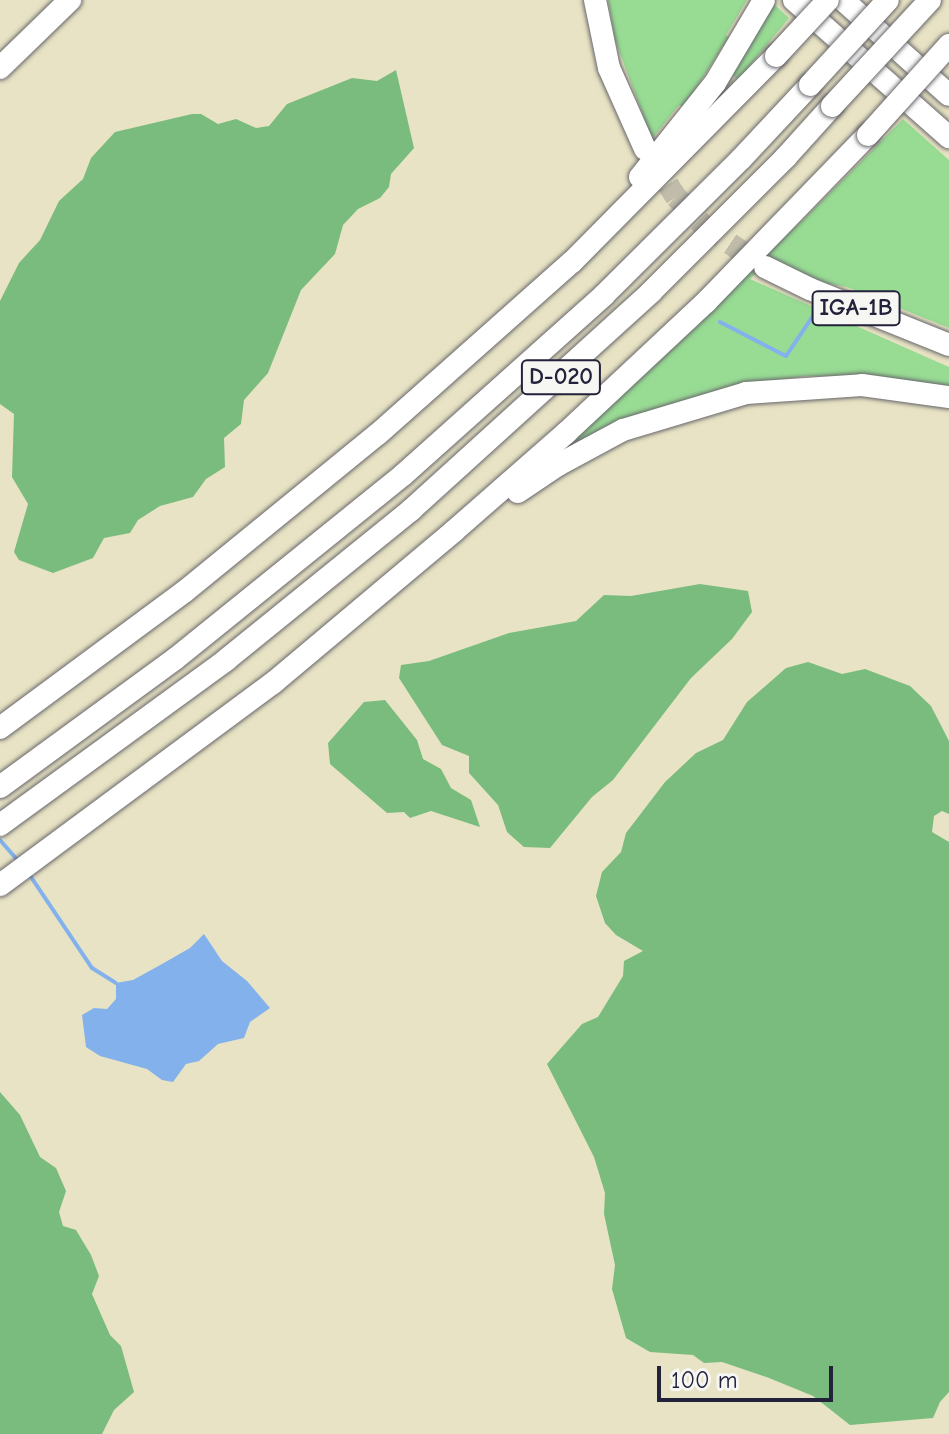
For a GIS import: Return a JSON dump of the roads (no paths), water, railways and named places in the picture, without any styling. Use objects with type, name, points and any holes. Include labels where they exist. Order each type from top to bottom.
[{"type":"highway","points":[[0,49],[50,0]]},
{"type":"highway","points":[[0,68],[70,0]]},
{"type":"highway","points":[[595,0],[609,68],[645,149]]},
{"type":"highway","points":[[461,362],[533,284],[649,168],[698,108],[764,0]]},
{"type":"highway","points":[[794,0],[949,137]]},
{"type":"highway","points":[[0,728],[222,562],[461,362],[616,220],[828,0]]},
{"type":"highway","points":[[834,0],[849,7],[949,95]]},
{"type":"highway","name":"D-020","points":[[0,787],[251,600],[403,475],[537,357],[675,226],[888,0]]},
{"type":"highway","name":"D-020","points":[[0,825],[146,721],[411,510],[575,363],[741,203],[930,0]]},
{"type":"highway","points":[[296,665],[566,433],[758,251],[949,45]]},
{"type":"highway","name":"IGA-1B","points":[[765,267],[810,289],[949,345]]},
{"type":"highway","points":[[0,885],[128,793],[296,665],[348,630],[527,485],[623,430],[716,400],[792,387],[862,385],[949,397]]},
{"type":"water","points":[[204,934],[222,961],[247,981],[270,1008],[250,1022],[244,1038],[218,1044],[199,1061],[186,1064],[173,1082],[162,1080],[147,1069],[100,1056],[86,1047],[82,1015],[94,1008],[107,1009],[116,999],[116,983],[133,980],[162,964],[190,948]]},
{"type":"waterway","points":[[720,322],[786,356],[815,313]]},
{"type":"waterway","points":[[0,840],[18,861]]},
{"type":"waterway","points":[[29,874],[92,968],[116,983]]},
{"type":"tunnel","points":[[650,157],[676,197],[703,225],[764,267]]}]
